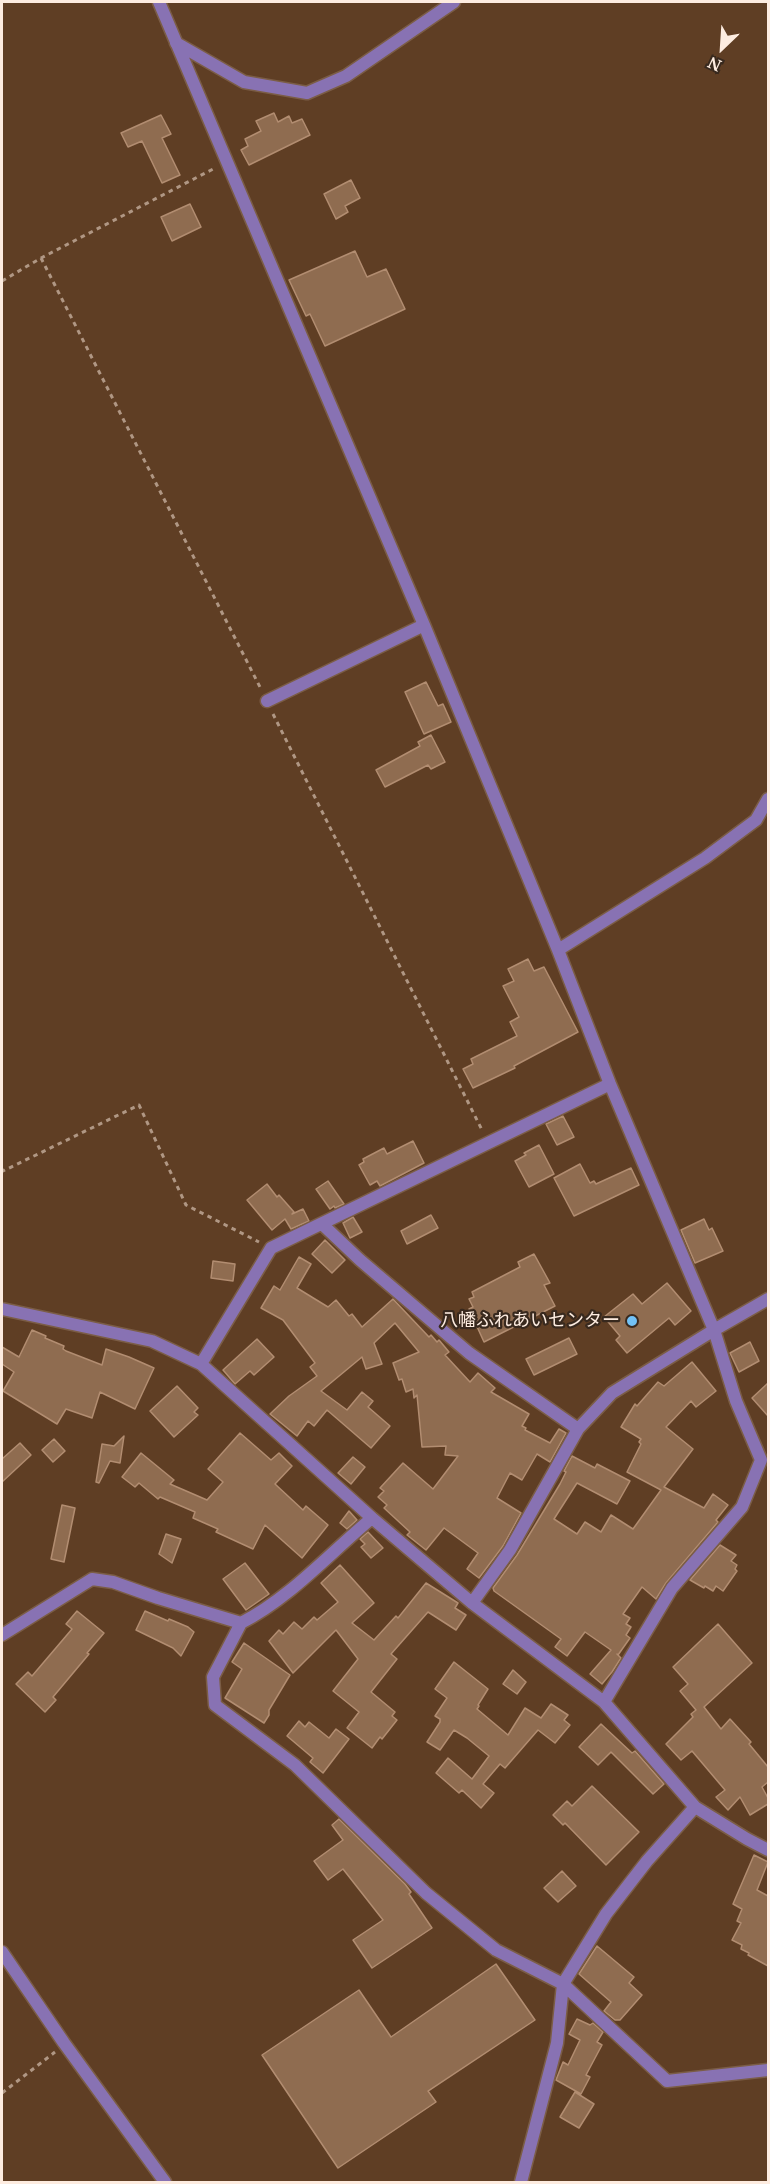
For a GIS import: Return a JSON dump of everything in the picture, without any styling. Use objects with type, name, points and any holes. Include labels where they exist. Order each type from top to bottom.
[{"type":"street","points":[[159,2],[424,625],[558,950],[610,1084],[714,1330],[736,1401],[762,1460],[742,1507],[672,1588],[604,1702]]},
{"type":"street","points":[[176,43],[243,82],[307,93],[346,76],[454,2]]},
{"type":"street","points":[[267,700],[424,625]]},
{"type":"street","points":[[558,950],[705,858],[756,820],[768,799]]},
{"type":"street","points":[[201,1364],[271,1248],[610,1084]]},
{"type":"street","points":[[322,1224],[360,1260],[469,1353],[578,1429]]},
{"type":"street","points":[[471,1603],[510,1550],[578,1429],[612,1393],[768,1299]]},
{"type":"street","points":[[2,1309],[152,1341],[201,1364],[372,1518],[471,1603],[604,1702],[695,1806],[768,1850]]},
{"type":"street","points":[[372,1518],[283,1596],[263,1611],[241,1623],[213,1677],[215,1705],[295,1765],[426,1893],[496,1950],[563,1984],[667,2081],[768,2070]]},
{"type":"street","points":[[2,1635],[92,1579],[113,1582],[241,1623]]},
{"type":"street","points":[[521,2182],[557,2043],[563,1984],[606,1914],[647,1861],[695,1806]]},
{"type":"street","points":[[2,1952],[64,2043],[165,2182]]},
{"type":"path","points":[[2,281],[41,258],[227,162]]},
{"type":"path","points":[[41,258],[267,700],[479,1126],[490,1143]]},
{"type":"path","points":[[2,1169],[3,1171],[139,1105],[186,1205],[271,1248]]},
{"type":"path","points":[[2,2092],[45,2061],[64,2043]]},
{"type":"building","points":[[274,113],[278,122],[289,116],[292,123],[302,119],[310,135],[249,165],[241,150],[248,146],[245,139],[261,131],[256,121]]},
{"type":"building","points":[[161,115],[171,134],[162,138],[180,175],[162,183],[142,141],[128,147],[121,133]]},
{"type":"building","points":[[351,180],[360,198],[345,206],[348,212],[336,219],[324,194]]},
{"type":"building","points":[[190,204],[201,227],[172,241],[161,217]]},
{"type":"building","points":[[355,251],[367,277],[386,269],[405,309],[325,346],[310,314],[306,316],[289,280]]},
{"type":"building","points":[[426,682],[438,706],[443,704],[451,722],[424,734],[405,692]]},
{"type":"building","points":[[431,735],[445,762],[431,769],[428,765],[385,787],[376,770],[420,746],[418,742]]},
{"type":"building","points":[[528,959],[534,971],[544,967],[578,1032],[514,1066],[515,1068],[473,1088],[463,1069],[473,1064],[471,1059],[517,1036],[510,1022],[519,1017],[503,986],[514,981],[508,969]]},
{"type":"building","points":[[563,1116],[574,1137],[557,1145],[546,1124]]},
{"type":"building","points":[[413,1141],[424,1163],[380,1186],[377,1181],[370,1185],[359,1165],[364,1162],[363,1159],[384,1148],[387,1154]]},
{"type":"building","points":[[539,1145],[554,1174],[529,1187],[515,1161]]},
{"type":"building","points":[[580,1164],[590,1183],[594,1181],[596,1184],[631,1168],[639,1185],[574,1216],[554,1178]]},
{"type":"building","points":[[328,1181],[344,1204],[330,1209],[316,1189]]},
{"type":"building","points":[[267,1184],[277,1197],[279,1195],[294,1212],[292,1214],[303,1209],[309,1221],[291,1229],[285,1219],[272,1230],[247,1200]]},
{"type":"building","points":[[431,1215],[438,1228],[407,1244],[401,1231]]},
{"type":"building","points":[[353,1217],[362,1232],[350,1238],[343,1223]]},
{"type":"building","points":[[704,1219],[709,1230],[712,1228],[723,1251],[695,1263],[681,1230]]},
{"type":"building","points":[[325,1240],[345,1260],[332,1273],[312,1254]]},
{"type":"building","points":[[534,1254],[550,1283],[544,1285],[555,1306],[484,1342],[469,1309],[473,1307],[469,1299],[474,1297],[472,1292],[520,1267],[518,1262]]},
{"type":"building","points":[[299,1257],[311,1264],[297,1288],[328,1307],[336,1300],[349,1316],[352,1314],[362,1327],[393,1299],[429,1337],[431,1335],[437,1342],[439,1340],[449,1352],[445,1355],[470,1382],[478,1373],[495,1388],[491,1392],[529,1414],[522,1426],[526,1428],[525,1430],[550,1443],[559,1429],[566,1433],[550,1462],[537,1454],[522,1480],[510,1473],[497,1498],[521,1513],[503,1546],[479,1578],[467,1569],[478,1553],[444,1528],[426,1550],[407,1535],[410,1532],[384,1508],[387,1505],[378,1497],[384,1491],[380,1488],[403,1463],[433,1489],[458,1456],[445,1455],[446,1446],[422,1447],[417,1395],[414,1398],[413,1389],[406,1392],[393,1363],[419,1352],[395,1323],[374,1343],[382,1364],[366,1369],[362,1357],[321,1391],[347,1410],[362,1392],[373,1401],[368,1407],[390,1426],[371,1448],[327,1410],[314,1426],[308,1421],[297,1436],[270,1414],[289,1396],[317,1376],[310,1367],[315,1363],[283,1320],[261,1308],[274,1286],[280,1290]]},
{"type":"building","points":[[213,1261],[235,1264],[233,1281],[211,1278]]},
{"type":"building","points":[[667,1283],[691,1311],[675,1325],[669,1318],[627,1353],[616,1340],[620,1336],[604,1317],[633,1294],[642,1304]]},
{"type":"building","points":[[32,1330],[64,1346],[63,1349],[66,1351],[102,1365],[106,1349],[154,1368],[135,1409],[100,1392],[92,1418],[66,1409],[57,1424],[3,1391],[14,1372],[2,1364],[2,1347],[19,1357]]},
{"type":"building","points":[[569,1338],[577,1354],[534,1375],[526,1359]]},
{"type":"building","points":[[257,1339],[274,1357],[254,1375],[250,1371],[235,1384],[223,1370]]},
{"type":"building","points":[[750,1342],[759,1361],[739,1372],[730,1353]]},
{"type":"building","points":[[692,1362],[716,1391],[696,1407],[691,1401],[666,1427],[693,1449],[664,1487],[704,1508],[713,1494],[728,1505],[716,1520],[718,1522],[666,1583],[656,1599],[642,1587],[623,1614],[630,1618],[626,1624],[631,1627],[626,1635],[630,1638],[618,1655],[621,1658],[602,1684],[590,1674],[611,1650],[585,1632],[567,1656],[555,1647],[561,1639],[493,1588],[517,1555],[560,1484],[572,1456],[595,1468],[597,1464],[630,1481],[617,1504],[577,1483],[554,1519],[577,1534],[585,1522],[601,1532],[611,1515],[633,1529],[661,1490],[627,1472],[641,1444],[639,1442],[641,1439],[621,1427],[635,1404],[637,1406],[658,1382],[664,1386]]},
{"type":"building","points":[[768,1383],[768,1416],[752,1398]]},
{"type":"building","points":[[177,1386],[198,1408],[194,1412],[198,1415],[174,1437],[150,1411]]},
{"type":"building","points":[[240,1433],[271,1460],[279,1453],[292,1466],[275,1484],[303,1510],[306,1506],[328,1525],[302,1558],[265,1525],[253,1549],[216,1532],[218,1529],[193,1518],[195,1512],[160,1497],[158,1499],[139,1483],[135,1487],[122,1477],[141,1453],[174,1480],[170,1484],[207,1500],[223,1482],[208,1469]]},
{"type":"building","points":[[124,1436],[120,1463],[110,1461],[99,1483],[96,1482],[102,1444],[114,1446]]},
{"type":"building","points":[[54,1439],[65,1451],[53,1462],[42,1450]]},
{"type":"building","points":[[20,1443],[31,1455],[2,1482],[2,1459]]},
{"type":"building","points":[[353,1457],[365,1467],[351,1484],[338,1473]]},
{"type":"building","points":[[62,1505],[75,1508],[64,1562],[51,1559]]},
{"type":"building","points":[[349,1511],[357,1520],[347,1529],[340,1523]]},
{"type":"building","points":[[368,1532],[383,1548],[371,1558],[361,1547],[365,1544],[360,1539]]},
{"type":"building","points":[[166,1534],[181,1539],[172,1563],[159,1554]]},
{"type":"building","points":[[720,1545],[736,1555],[731,1561],[737,1565],[735,1569],[737,1571],[723,1591],[716,1586],[713,1591],[690,1580]]},
{"type":"building","points":[[245,1563],[269,1594],[246,1610],[223,1579]]},
{"type":"building","points":[[340,1565],[374,1603],[352,1623],[374,1640],[396,1616],[398,1618],[426,1583],[458,1603],[455,1608],[466,1615],[456,1630],[428,1612],[391,1654],[397,1659],[371,1692],[395,1712],[392,1716],[397,1720],[372,1748],[347,1728],[359,1712],[333,1691],[358,1659],[336,1630],[293,1673],[269,1641],[279,1630],[283,1634],[294,1622],[302,1629],[314,1617],[317,1620],[338,1602],[321,1583]]},
{"type":"building","points":[[77,1611],[104,1633],[53,1697],[56,1700],[45,1712],[16,1684],[28,1672],[32,1676],[72,1629],[66,1624]]},
{"type":"building","points":[[145,1611],[188,1627],[194,1632],[181,1656],[173,1648],[136,1630]]},
{"type":"building","points":[[718,1624],[752,1663],[704,1707],[721,1729],[730,1719],[751,1742],[749,1744],[768,1767],[768,1782],[762,1787],[768,1798],[768,1804],[750,1815],[740,1797],[728,1810],[716,1797],[725,1790],[692,1751],[681,1760],[666,1744],[693,1717],[691,1714],[696,1710],[680,1691],[688,1684],[673,1667]]},
{"type":"building","points":[[244,1643],[290,1675],[264,1723],[225,1698],[242,1669],[232,1662]]},
{"type":"building","points":[[454,1662],[488,1689],[477,1709],[508,1735],[525,1708],[541,1718],[551,1704],[568,1715],[564,1720],[570,1725],[555,1743],[538,1730],[505,1768],[500,1764],[483,1784],[494,1793],[481,1808],[462,1790],[459,1793],[436,1773],[448,1758],[472,1779],[489,1756],[454,1730],[440,1750],[427,1742],[440,1722],[440,1719],[435,1716],[447,1698],[435,1689]]},
{"type":"building","points":[[513,1670],[526,1682],[517,1694],[503,1684]]},
{"type":"building","points":[[299,1721],[305,1727],[309,1722],[329,1738],[336,1729],[349,1739],[323,1773],[310,1762],[313,1758],[287,1736]]},
{"type":"building","points":[[601,1724],[632,1753],[635,1751],[664,1784],[653,1794],[611,1752],[598,1765],[579,1747]]},
{"type":"building","points":[[592,1786],[639,1832],[606,1865],[565,1823],[563,1825],[553,1815],[567,1801],[572,1806]]},
{"type":"building","points":[[339,1819],[405,1884],[411,1892],[409,1894],[432,1928],[372,1968],[353,1940],[383,1920],[343,1869],[328,1880],[314,1861],[343,1840],[332,1825]]},
{"type":"building","points":[[754,1855],[768,1862],[757,1890],[768,1896],[768,1966],[748,1955],[749,1953],[741,1949],[742,1945],[732,1940],[741,1923],[737,1921],[742,1909],[733,1904]]},
{"type":"building","points":[[562,1871],[576,1886],[558,1902],[544,1888]]},
{"type":"building","points":[[597,1946],[634,1977],[629,1983],[642,1995],[620,2020],[615,2020],[604,2011],[611,2002],[579,1974]]},
{"type":"building","points":[[496,1964],[535,2020],[428,2091],[436,2102],[338,2168],[262,2055],[359,1990],[391,2037]]},
{"type":"building","points":[[577,2019],[590,2025],[593,2023],[603,2032],[597,2042],[602,2045],[586,2075],[590,2077],[581,2094],[556,2080],[563,2062],[568,2065],[580,2040],[569,2034]]},
{"type":"building","points":[[575,2092],[594,2104],[579,2128],[560,2117]]},
{"type":"place","name":"八幡ふれあいセンター","points":[[632,1321]]}]
